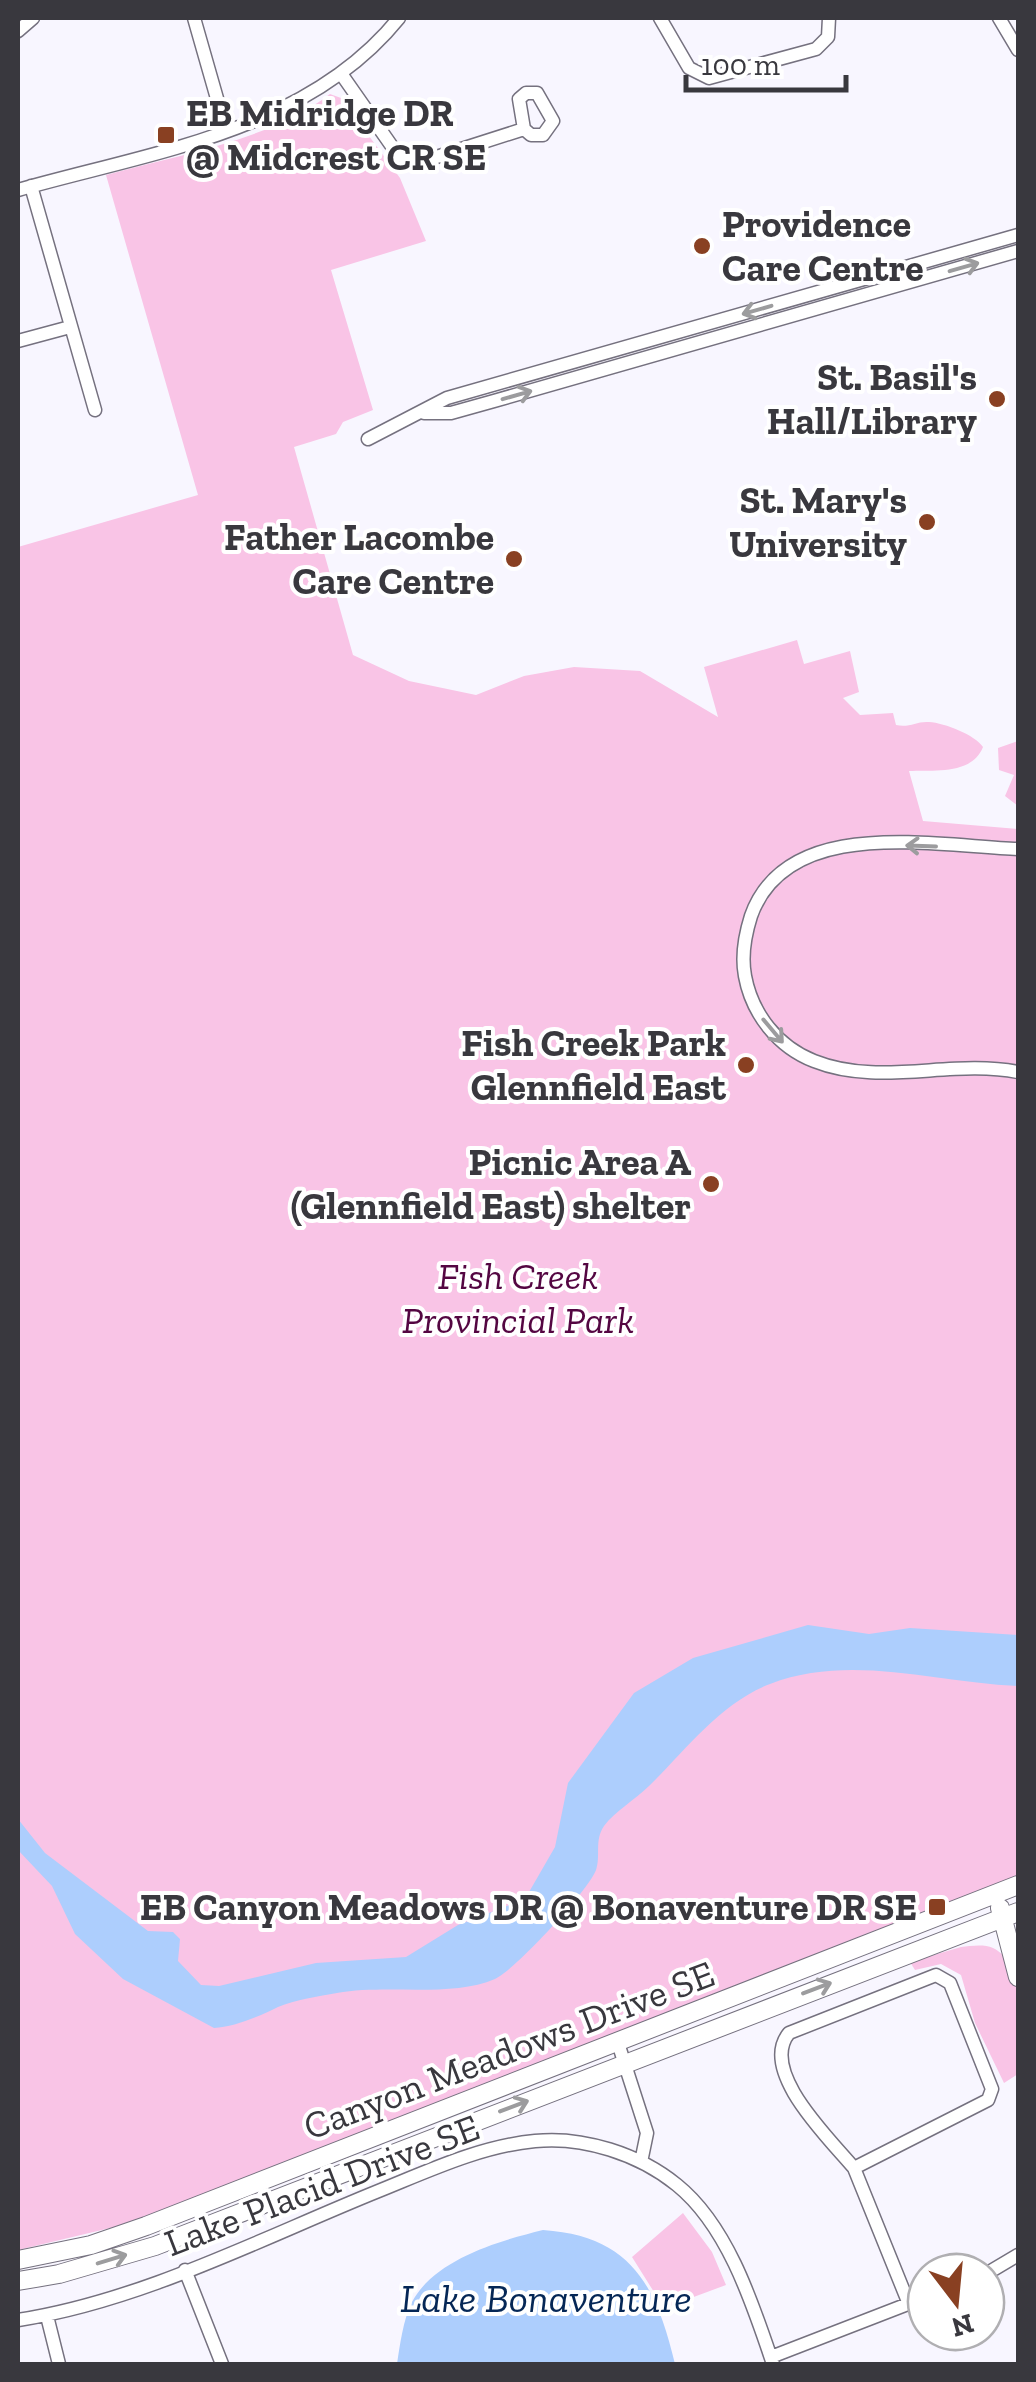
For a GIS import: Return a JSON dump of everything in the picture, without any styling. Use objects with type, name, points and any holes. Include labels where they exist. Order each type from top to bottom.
[{"type":"main road","name":"Canyon Meadows Drive SE","points":[[18,2260],[73,2250],[146,2226],[1018,1885]]},
{"type":"main road","points":[[1000,1892],[1013,1916],[1009,1952],[1018,1976]]},
{"type":"main road","name":"Canyon Meadows Drive SE","points":[[18,2281],[77,2270],[155,2246],[939,1940],[1013,1916]]},
{"type":"main road","points":[[939,1940],[988,1938],[1009,1952]]},
{"type":"street","points":[[18,30],[34,18]]},
{"type":"street","points":[[194,18],[226,130]]},
{"type":"street","points":[[95,410],[24,188],[226,130],[288,108],[342,74],[399,18]]},
{"type":"street","points":[[660,18],[694,74],[709,78],[816,49],[828,38],[829,18]]},
{"type":"street","points":[[999,18],[1018,50]]},
{"type":"street","points":[[342,74],[398,155],[408,160],[421,162],[524,129]]},
{"type":"street","points":[[368,440],[446,398],[1018,235]]},
{"type":"street","points":[[422,414],[480,405],[1018,251]]},
{"type":"street","points":[[18,341],[70,326]]},
{"type":"street","points":[[1018,849],[857,845],[809,854],[780,870],[764,888],[749,922],[743,965],[751,997],[770,1029],[788,1047],[812,1061],[848,1071],[970,1067],[1018,1072]]},
{"type":"street","points":[[854,2168],[988,2100],[992,2089],[950,1983],[936,1975],[788,2033],[778,2054],[794,2094],[854,2168],[906,2297]]},
{"type":"street","points":[[618,2043],[647,2133],[641,2162]]},
{"type":"street","name":"Lake Placid Drive SE","points":[[18,2320],[47,2316],[184,2270],[460,2158],[534,2140],[584,2142],[641,2162],[678,2186],[723,2242],[772,2361]]},
{"type":"street","points":[[184,2270],[222,2364]]},
{"type":"street","points":[[772,2361],[906,2305]]},
{"type":"street","points":[[47,2316],[58,2364]]},
{"type":"green space","name":"Fish Creek Provincial Park","points":[[330,94],[341,98],[400,178],[426,241],[331,270],[373,410],[343,422],[336,434],[294,447],[353,655],[409,681],[476,695],[524,676],[574,667],[640,671],[718,717],[704,667],[797,640],[804,664],[850,651],[859,692],[843,698],[860,715],[893,713],[896,725],[901,726],[924,722],[943,725],[967,734],[983,747],[978,756],[961,767],[909,771],[923,821],[1018,829],[1018,1877],[127,2224],[18,2250],[18,547],[198,495],[106,175],[252,135],[280,124]]},
{"type":"green space","points":[[1018,741],[1018,806],[1005,796],[1014,775],[999,770],[998,748]]},
{"type":"green space","points":[[961,1947],[993,1948],[1004,1956],[1011,1970],[1018,2005],[1018,2074],[1004,2083],[975,2023],[961,1975],[941,1964],[915,1970],[910,1962]]},
{"type":"green space","points":[[683,2213],[712,2252],[726,2285],[664,2308],[632,2257]]},
{"type":"water","points":[[808,1625],[869,1634],[910,1628],[1018,1635],[1018,1686],[862,1670],[801,1675],[752,1692],[719,1715],[604,1826],[596,1870],[580,1895],[505,1973],[478,1985],[337,1993],[292,2002],[230,2026],[214,2028],[123,1979],[75,1934],[52,1886],[18,1850],[18,1819],[45,1853],[148,1931],[173,1932],[180,1939],[178,1961],[201,1985],[219,1986],[316,1963],[406,1957],[458,1925],[525,1899],[555,1847],[568,1783],[634,1693],[693,1658]]},
{"type":"water","name":"Lake Bonaventure","points":[[543,2230],[598,2242],[635,2270],[659,2311],[675,2364],[397,2364],[412,2302],[436,2274],[488,2246]]},
{"type":"place","name":"EB Midridge DR @ Midcrest CR SE","points":[[166,135]]},
{"type":"place","name":"Providence Care Centre","points":[[702,246]]},
{"type":"place","name":"St. Basil's Hall/Library","points":[[997,399]]},
{"type":"place","name":"St. Mary's University","points":[[927,522]]},
{"type":"place","name":"Father Lacombe Care Centre","points":[[514,559]]},
{"type":"place","name":"Fish Creek Park Glennfield East","points":[[746,1065]]},
{"type":"place","name":"Picnic Area A (Glennfield East) shelter","points":[[711,1184]]},
{"type":"place","name":"EB Canyon Meadows DR @ Bonaventure DR SE","points":[[937,1907]]}]
